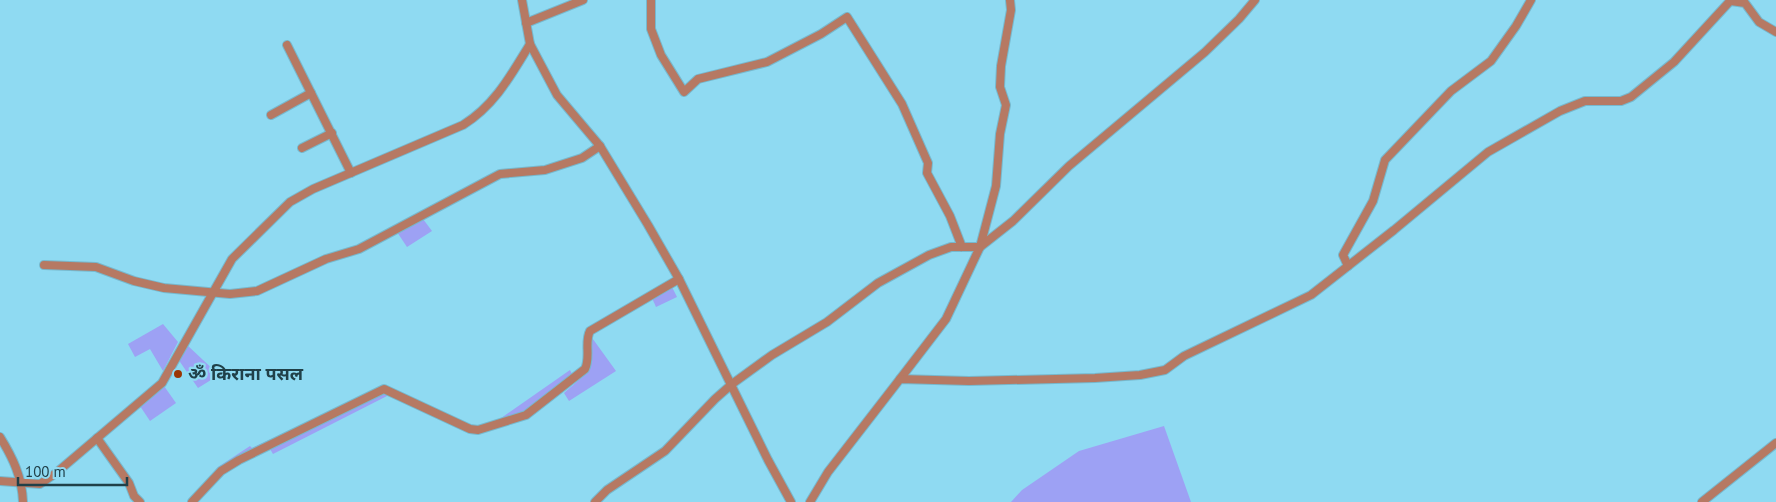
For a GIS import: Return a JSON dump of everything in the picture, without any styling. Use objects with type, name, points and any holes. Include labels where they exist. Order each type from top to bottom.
[{"type":"street","points":[[522,0],[530,44],[557,95],[600,146],[679,279],[768,460],[791,502]]},
{"type":"street","points":[[526,23],[583,0]]},
{"type":"street","points":[[651,0],[651,29],[661,55],[684,92],[698,80],[767,62],[821,34],[847,17],[902,104],[928,163],[927,172],[950,216],[962,247]]},
{"type":"street","points":[[810,502],[828,472],[946,319],[980,247],[996,186],[1000,134],[1006,106],[1000,80],[1011,10],[1010,0]]},
{"type":"street","points":[[594,502],[607,490],[665,452],[715,399],[732,384],[772,355],[827,322],[878,283],[928,255],[951,247],[980,247],[1013,221],[1069,166],[1206,52],[1255,0]]},
{"type":"street","points":[[1348,266],[1343,255],[1373,201],[1385,160],[1451,91],[1491,61],[1530,0]]},
{"type":"street","points":[[900,379],[969,381],[1095,378],[1140,375],[1165,370],[1184,356],[1311,294],[1488,152],[1560,111],[1585,101],[1621,101],[1631,97],[1674,62],[1731,0],[1744,3],[1759,22],[1776,32]]},
{"type":"street","points":[[0,481],[40,484],[56,473],[162,383],[232,259],[290,202],[313,188],[464,125],[478,116],[502,90],[530,44]]},
{"type":"street","points":[[287,45],[352,173]]},
{"type":"street","points":[[271,115],[311,93]]},
{"type":"street","points":[[302,148],[332,133]]},
{"type":"street","points":[[44,265],[96,268],[134,281],[164,288],[230,294],[257,291],[326,259],[359,249],[500,174],[545,170],[582,158],[600,146]]},
{"type":"street","points":[[192,502],[221,471],[239,460],[384,389],[470,429],[478,430],[526,414],[585,369],[588,364],[587,335],[590,330],[679,279]]},
{"type":"street","points":[[0,437],[13,459],[22,484],[23,502]]},
{"type":"street","points":[[97,438],[129,483],[134,496],[140,502]]},
{"type":"street","points":[[1702,502],[1776,443]]},
{"type":"shaded area","points":[[423,219],[432,231],[407,247],[397,232]]},
{"type":"shaded area","points":[[671,285],[677,297],[656,307],[652,298]]},
{"type":"shaded area","points":[[163,324],[178,342],[163,371],[150,349],[135,357],[128,344]]},
{"type":"shaded area","points":[[590,335],[616,371],[569,401],[564,393],[584,374],[590,363]]},
{"type":"shaded area","points":[[186,344],[219,375],[198,388],[178,359]]},
{"type":"shaded area","points":[[570,370],[572,374],[524,413],[494,423]]},
{"type":"shaded area","points":[[164,386],[176,403],[150,421],[140,406]]},
{"type":"shaded area","points":[[381,394],[389,395],[273,454],[270,449]]},
{"type":"shaded area","points":[[323,415],[239,458],[191,502],[188,502],[218,467],[250,446],[252,448]]},
{"type":"shaded area","points":[[1164,426],[1191,502],[1011,502],[1022,490],[1079,451]]},
{"type":"place","name":"ॐ किराना पसल","points":[[178,374]]}]
